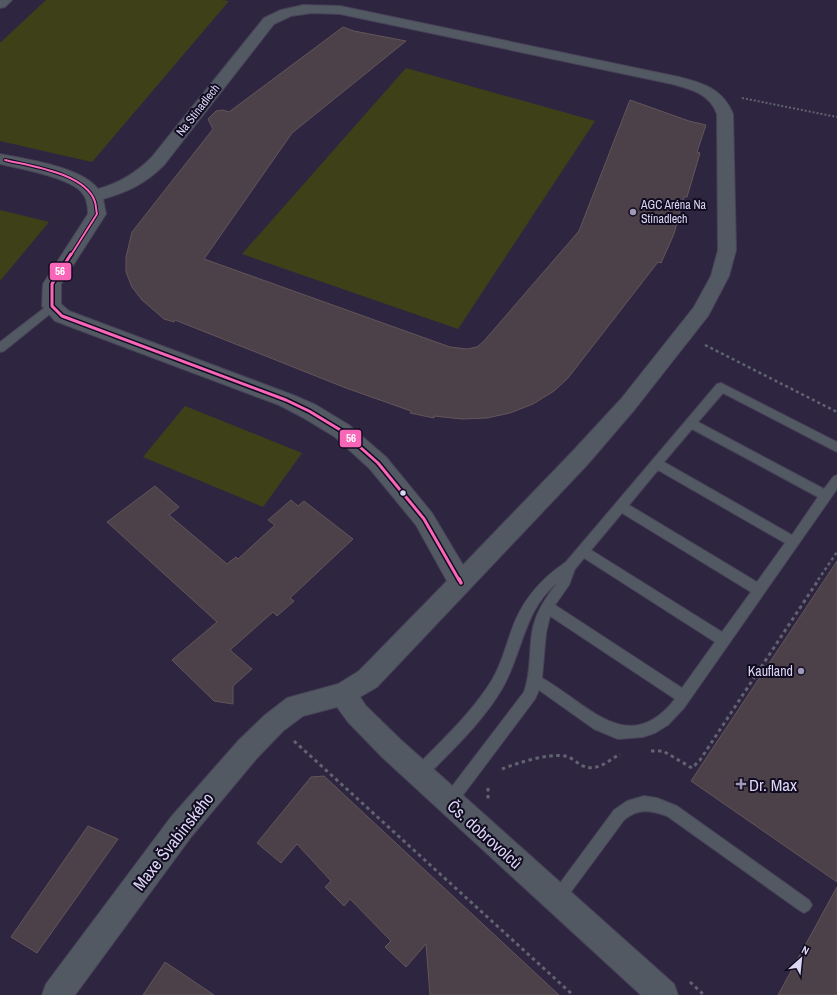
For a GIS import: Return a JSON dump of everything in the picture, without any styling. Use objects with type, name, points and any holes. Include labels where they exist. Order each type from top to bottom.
[{"type":"street","points":[[0,4],[5,0]]},
{"type":"street","name":"Na Stínadlech","points":[[93,196],[124,188],[143,177],[158,161],[268,21],[293,10],[312,8],[340,10],[674,80],[700,87],[714,95]]},
{"type":"street","points":[[343,694],[368,678],[461,583],[628,404],[701,311],[712,291],[724,263],[728,230],[725,114],[722,103],[714,95]]},
{"type":"street","points":[[0,159],[44,169],[75,180],[87,188],[97,205],[97,214],[52,284],[52,306],[62,316],[90,328],[286,400],[342,430],[378,463],[424,519],[461,583]]},
{"type":"street","name":"Čs. dobrovolců","points":[[343,694],[366,723],[419,774],[663,995]]},
{"type":"street","name":"Maxe Švabinského","points":[[57,995],[181,828],[248,749],[289,710],[305,704],[343,694]]},
{"type":"lane","points":[[0,348],[52,306]]},
{"type":"lane","points":[[419,774],[460,731],[496,686],[508,662],[524,614],[530,604],[554,576],[570,566],[721,387],[837,447]]},
{"type":"lane","points":[[690,423],[826,496]]},
{"type":"lane","points":[[656,463],[794,542]]},
{"type":"lane","points":[[535,681],[547,687],[600,725],[618,732],[651,729],[673,714],[837,480]]},
{"type":"lane","points":[[620,506],[760,590]]},
{"type":"lane","points":[[583,551],[724,640]]},
{"type":"lane","points":[[449,802],[530,695],[535,681],[539,632],[547,607],[565,581],[570,566]]},
{"type":"lane","points":[[547,607],[684,697]]},
{"type":"lane","points":[[557,899],[619,815],[630,805],[655,804],[672,810],[804,905]]},
{"type":"path","points":[[714,95],[733,96],[837,117]]},
{"type":"path","points":[[705,345],[837,412]]},
{"type":"path","points":[[274,723],[573,995]]},
{"type":"green space","points":[[46,0],[229,1],[92,162],[0,141],[0,43]]},
{"type":"green space","points":[[406,68],[595,121],[458,329],[242,254]]},
{"type":"green space","points":[[0,210],[49,222],[0,281]]},
{"type":"green space","points":[[185,406],[302,453],[263,507],[143,457]]},
{"type":"building","name":"AGC Aréna Na Stínadlech","points":[[343,27],[354,31],[406,41],[292,133],[204,259],[450,347],[467,349],[477,347],[484,341],[579,231],[630,100],[689,121],[706,125],[697,152],[700,153],[687,197],[684,197],[674,234],[661,263],[658,262],[568,378],[554,391],[533,404],[510,413],[487,418],[462,419],[434,416],[434,418],[410,413],[411,411],[346,388],[175,320],[174,322],[164,319],[142,300],[132,287],[126,272],[126,257],[132,232],[213,129],[208,119],[216,111],[223,110],[229,112]]},
{"type":"building","points":[[155,486],[179,507],[169,515],[227,564],[236,557],[238,559],[275,525],[268,520],[291,500],[298,506],[304,501],[353,539],[290,598],[294,601],[277,616],[273,612],[230,650],[252,669],[233,686],[233,704],[214,701],[172,660],[217,622],[107,522]]},
{"type":"building","name":"Kaufland","points":[[837,561],[837,882],[691,781]]},
{"type":"building","points":[[324,776],[559,995],[430,995],[426,944],[406,967],[385,947],[391,941],[350,899],[344,906],[325,887],[331,881],[297,844],[281,863],[257,843],[311,777]]},
{"type":"building","points":[[88,826],[118,839],[37,953],[11,937]]},
{"type":"building","points":[[837,887],[837,995],[778,995]]},
{"type":"building","points":[[165,962],[214,995],[143,995]]},
{"type":"transit line","name":"56","points":[[5,160],[63,175],[88,190],[95,201],[97,214],[52,284],[52,306],[62,316],[286,400],[309,411],[342,431],[378,463],[424,519],[461,583]]},
{"type":"place","name":"AGC Aréna Na Stínadlech","points":[[633,212]]},
{"type":"place","name":"Kaufland","points":[[801,671]]},
{"type":"place","name":"Dr. Max","points":[[741,784]]}]
